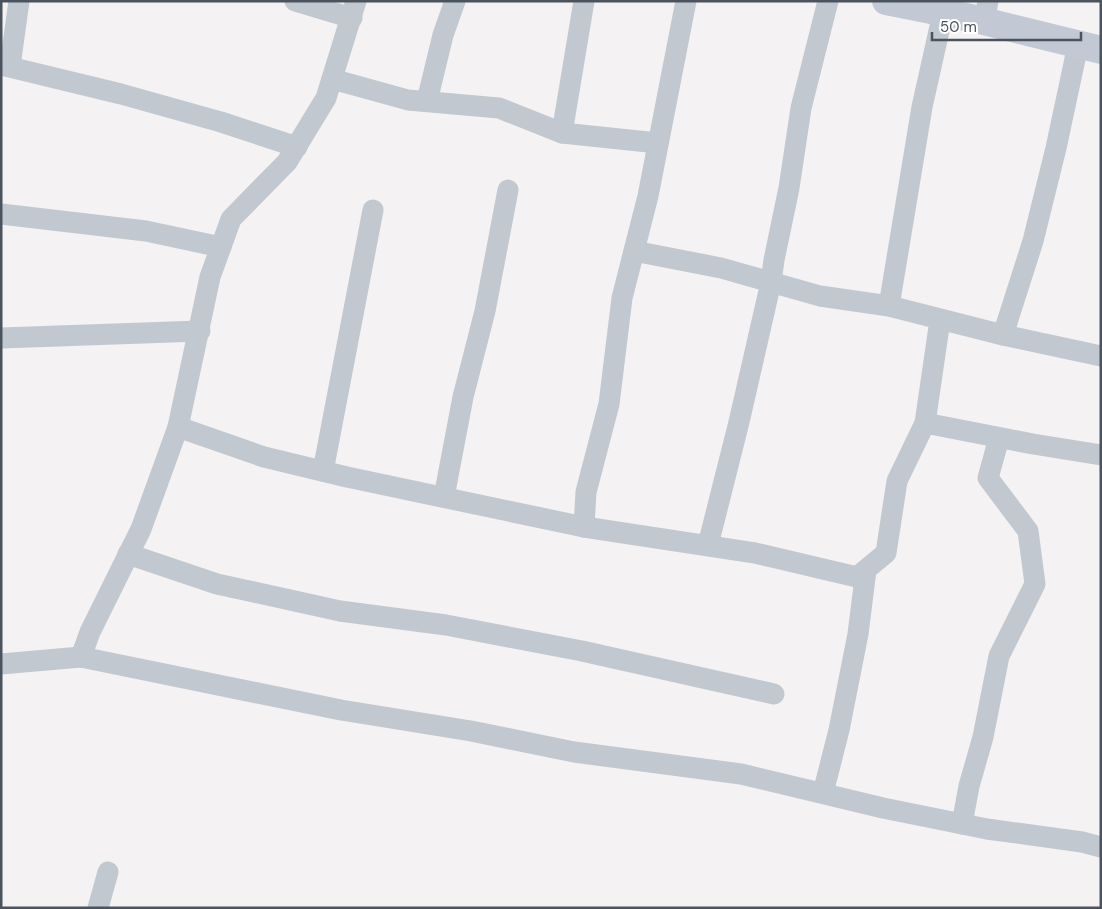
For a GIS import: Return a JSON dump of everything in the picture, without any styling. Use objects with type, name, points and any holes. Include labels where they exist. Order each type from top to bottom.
[{"type":"street","points":[[18,1],[6,66],[121,94],[221,122],[296,147]]},
{"type":"street","points":[[81,657],[90,632],[141,529],[178,427],[210,277],[231,219],[287,162],[326,98],[354,9],[295,1]]},
{"type":"street","points":[[427,101],[443,35],[455,1]]},
{"type":"street","points":[[562,133],[584,1]]},
{"type":"street","points":[[584,527],[586,492],[609,404],[622,298],[648,196],[686,1]]},
{"type":"street","points":[[708,546],[771,282],[789,188],[801,108],[828,1]]},
{"type":"street","points":[[886,1],[943,13],[986,11],[1095,47],[1056,148],[1033,241],[1003,335]]},
{"type":"street","points":[[890,306],[922,107],[943,13]]},
{"type":"street","points":[[332,78],[408,100],[499,108],[562,133],[658,143]]},
{"type":"street","points":[[444,498],[462,398],[485,311],[508,190]]},
{"type":"street","points":[[323,471],[373,210]]},
{"type":"street","points":[[1,214],[146,231],[221,246]]},
{"type":"street","points":[[634,252],[721,268],[820,296],[890,306],[1003,335],[1101,356]]},
{"type":"street","points":[[178,427],[264,457],[444,498],[584,527],[755,553],[857,577],[886,553],[897,481],[925,423],[940,320]]},
{"type":"street","points":[[1,338],[200,331]]},
{"type":"street","points":[[925,423],[999,438],[1101,455]]},
{"type":"street","points":[[962,824],[969,786],[983,738],[999,656],[1034,584],[1028,531],[988,478],[999,438]]},
{"type":"street","points":[[128,554],[217,584],[331,609],[446,625],[504,636],[582,651],[774,694]]},
{"type":"street","points":[[823,793],[839,730],[858,634],[866,570]]},
{"type":"street","points":[[1,664],[81,657],[341,710],[471,731],[574,752],[742,774],[883,808],[987,829],[1082,842],[1101,847]]},
{"type":"street","points":[[98,908],[108,872]]}]
